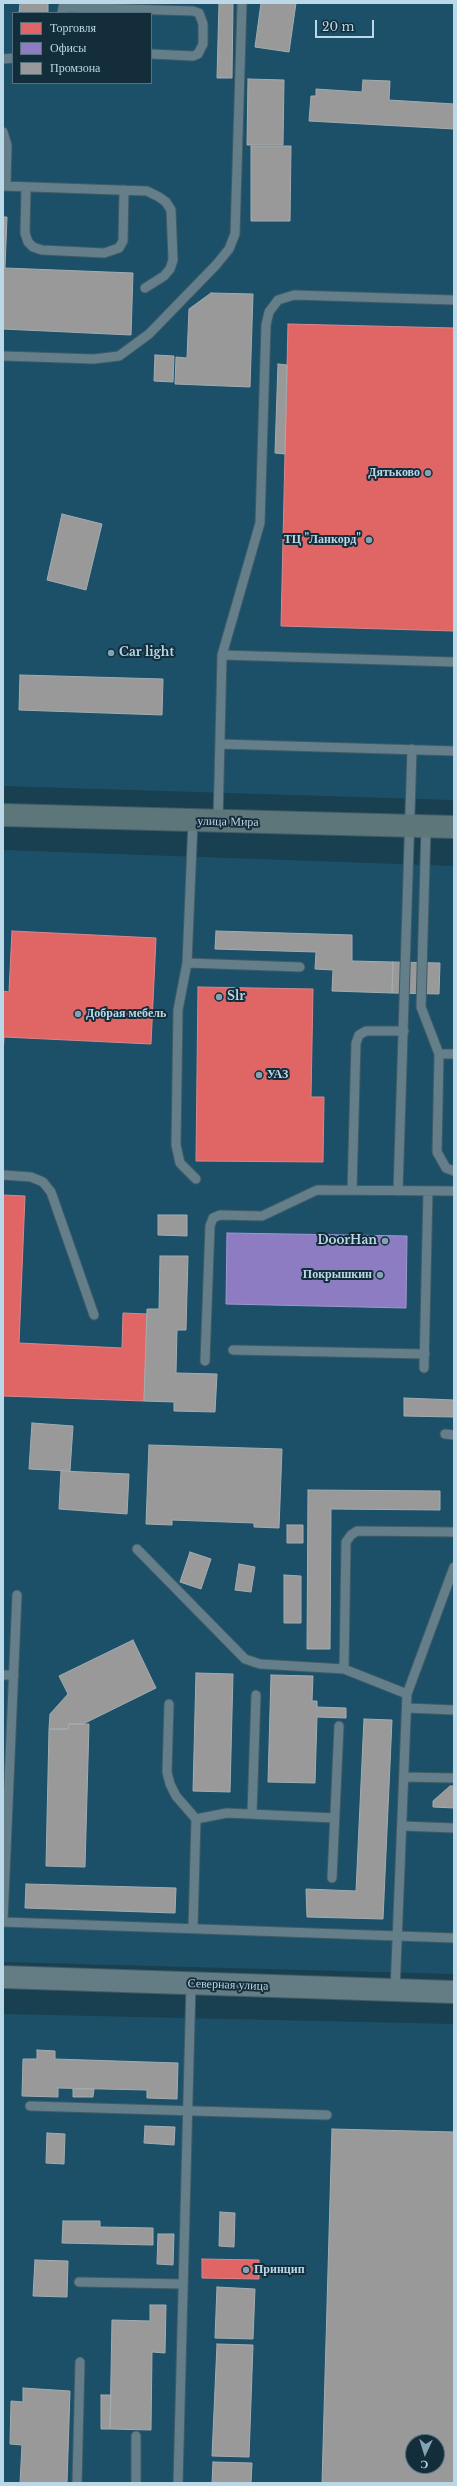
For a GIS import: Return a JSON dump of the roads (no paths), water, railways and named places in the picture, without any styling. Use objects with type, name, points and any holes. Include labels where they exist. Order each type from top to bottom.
[{"type":"main road","name":"улица Мира","points":[[3,815],[218,822],[454,827]]},
{"type":"main road","name":"Северная улица","points":[[3,1976],[454,1992]]},
{"type":"lane","points":[[3,356],[94,360],[119,356],[149,334],[216,265],[229,249],[235,234],[242,3]]},
{"type":"lane","points":[[62,8],[193,11],[199,13],[203,24],[203,44],[198,54],[193,56],[152,54]]},
{"type":"lane","points":[[3,132],[7,145],[4,186],[147,191],[160,196],[166,202],[171,210],[173,260],[170,269],[145,288]]},
{"type":"lane","points":[[26,186],[25,233],[28,242],[33,247],[42,250],[104,253],[119,248],[122,242],[124,190]]},
{"type":"lane","points":[[218,822],[222,655],[260,522],[266,325],[269,312],[278,300],[294,295],[454,300]]},
{"type":"lane","points":[[222,655],[454,662]]},
{"type":"lane","points":[[220,744],[454,750]]},
{"type":"lane","points":[[412,749],[418,826],[420,1006],[439,1054],[437,1152],[446,1168],[454,1172]]},
{"type":"lane","points":[[193,821],[187,963],[178,1010],[176,1145],[180,1162],[196,1179]]},
{"type":"lane","points":[[398,1190],[404,1031],[418,826]]},
{"type":"lane","points":[[187,963],[300,967]]},
{"type":"lane","points":[[352,1190],[356,1043],[359,1035],[366,1031],[404,1031]]},
{"type":"lane","points":[[439,1054],[454,1054]]},
{"type":"lane","points":[[3,1175],[32,1177],[43,1182],[51,1192],[94,1315]]},
{"type":"lane","points":[[205,1361],[210,1226],[213,1218],[220,1215],[262,1216],[317,1190],[454,1192]]},
{"type":"lane","points":[[424,1368],[428,1191]]},
{"type":"lane","points":[[233,1350],[425,1354]]},
{"type":"lane","points":[[344,1669],[346,1542],[351,1535],[357,1531],[454,1532]]},
{"type":"lane","points":[[137,1549],[245,1659],[260,1664],[344,1669],[407,1694]]},
{"type":"lane","points":[[395,1991],[407,1694],[454,1567]]},
{"type":"lane","points":[[17,1595],[3,1921],[454,1938]]},
{"type":"lane","points":[[3,1675],[14,1675]]},
{"type":"lane","points":[[252,1813],[256,1695]]},
{"type":"lane","points":[[169,1704],[167,1772],[176,1796],[196,1819],[193,1927]]},
{"type":"lane","points":[[407,1708],[454,1710]]},
{"type":"lane","points":[[332,1878],[339,1726]]},
{"type":"lane","points":[[404,1777],[454,1778]]},
{"type":"lane","points":[[196,1819],[214,1814],[252,1813],[335,1818]]},
{"type":"lane","points":[[402,1826],[454,1828]]},
{"type":"lane","points":[[178,2483],[186,2110],[191,1983]]},
{"type":"lane","points":[[30,2106],[327,2115]]},
{"type":"lane","points":[[79,2282],[182,2284]]},
{"type":"lane","points":[[77,2483],[80,2362]]},
{"type":"lane","points":[[136,2436],[136,2483]]},
{"type":"place","name":"Дятьково","points":[[428,473]]},
{"type":"place","name":"ТЦ \"Ланкорд\"","points":[[369,540]]},
{"type":"place","name":"Car light","points":[[111,653]]},
{"type":"place","name":"Slr","points":[[219,997]]},
{"type":"place","name":"Добрая мебель","points":[[78,1014]]},
{"type":"place","name":"УАЗ","points":[[259,1075]]},
{"type":"place","name":"DoorHan","points":[[385,1241]]},
{"type":"place","name":"Покрышкин","points":[[380,1275]]},
{"type":"place","name":"Принцип","points":[[246,2270]]}]
